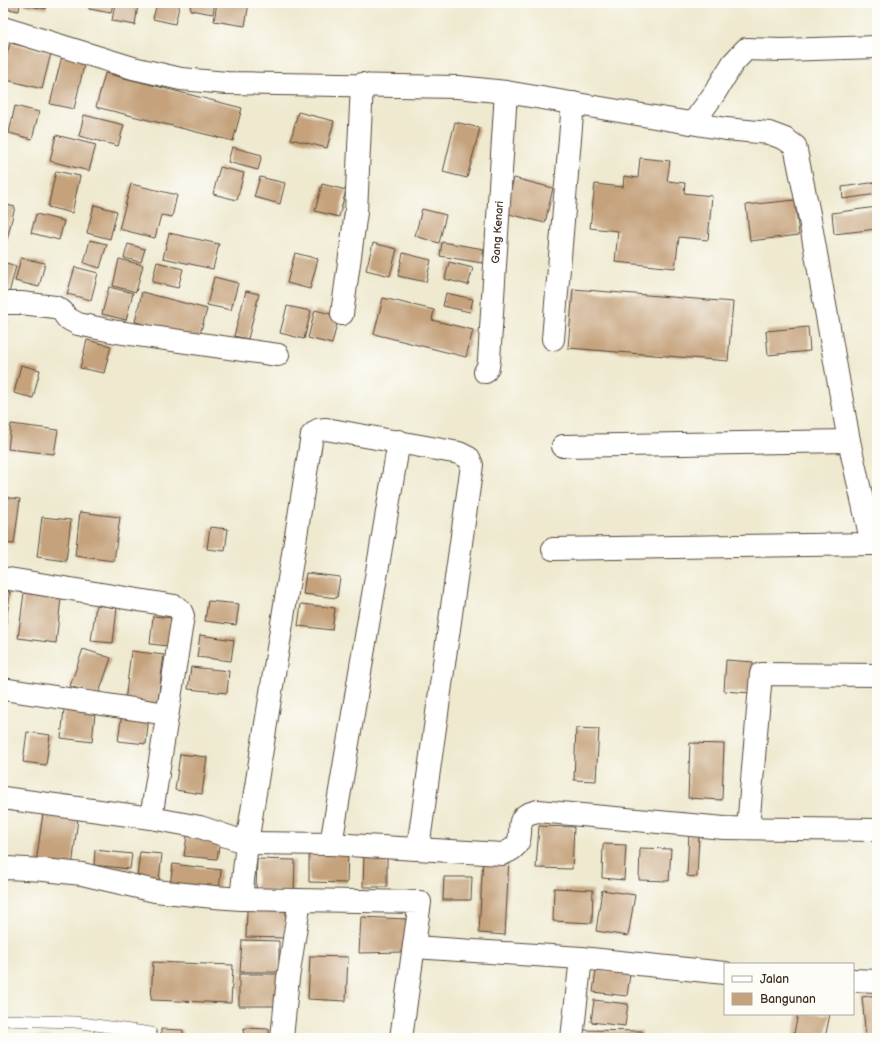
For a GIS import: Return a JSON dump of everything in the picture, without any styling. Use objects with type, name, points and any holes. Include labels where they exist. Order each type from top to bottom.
[{"type":"street","points":[[3,28],[132,68],[181,79],[227,83],[362,84],[458,87],[506,92],[726,129],[769,134],[785,139],[795,146],[809,214],[849,441],[872,544],[553,549]]},
{"type":"street","points":[[693,123],[714,94],[733,63],[746,49],[782,50],[877,47]]},
{"type":"street","points":[[342,314],[356,212],[362,84]]},
{"type":"street","name":"Gang Kenari","points":[[486,372],[489,360],[506,92]]},
{"type":"street","points":[[553,339],[573,103]]},
{"type":"street","points":[[3,303],[21,303],[55,307],[62,311],[67,318],[78,324],[117,332],[278,356]]},
{"type":"street","points":[[241,899],[247,843],[312,435],[318,430],[326,429],[459,453],[469,458],[472,465],[418,848]]},
{"type":"street","points":[[563,446],[849,441]]},
{"type":"street","points":[[331,844],[399,442]]},
{"type":"street","points":[[3,578],[175,606],[179,609],[183,616],[151,818]]},
{"type":"street","points":[[748,828],[761,674],[877,675]]},
{"type":"street","points":[[3,689],[167,714]]},
{"type":"street","points":[[3,798],[151,818],[200,827],[247,843],[331,844],[502,854],[516,847],[519,842],[522,820],[525,815],[538,811],[716,827],[877,830]]},
{"type":"street","points":[[3,869],[44,870],[82,874],[155,891],[241,899],[420,902],[401,1038]]},
{"type":"street","points":[[282,1038],[288,978],[300,900]]},
{"type":"street","points":[[414,947],[581,958],[724,973]]},
{"type":"street","points":[[572,1038],[581,958]]},
{"type":"street","points":[[854,980],[877,981]]},
{"type":"lane","points":[[3,1020],[75,1022],[151,1032]]},
{"type":"building","points":[[3,3],[20,3],[19,11],[3,8]]},
{"type":"building","points":[[24,3],[47,3],[46,9],[24,5]]},
{"type":"building","points":[[90,3],[113,3],[111,13],[89,9]]},
{"type":"building","points":[[115,3],[138,5],[135,25],[112,21]]},
{"type":"building","points":[[157,3],[180,3],[175,24],[153,19]]},
{"type":"building","points":[[191,3],[215,3],[213,14],[190,10]]},
{"type":"building","points":[[217,3],[249,3],[245,26],[214,21]]},
{"type":"building","points":[[10,43],[51,53],[42,89],[3,79],[3,70]]},
{"type":"building","points":[[62,56],[85,61],[74,109],[50,104]]},
{"type":"building","points":[[105,73],[242,108],[233,141],[96,107]]},
{"type":"building","points":[[15,106],[39,112],[32,139],[9,133]]},
{"type":"building","points":[[298,112],[334,121],[327,148],[291,139]]},
{"type":"building","points":[[84,115],[124,125],[118,146],[79,136]]},
{"type":"building","points":[[455,122],[480,128],[467,178],[443,172]]},
{"type":"building","points":[[56,135],[96,145],[89,171],[50,161]]},
{"type":"building","points":[[232,147],[262,155],[258,170],[228,162]]},
{"type":"building","points":[[640,158],[670,161],[667,181],[685,183],[684,193],[712,196],[708,240],[679,237],[675,268],[615,262],[618,231],[590,228],[595,184],[623,187],[624,176],[638,178]]},
{"type":"building","points":[[220,167],[244,173],[237,200],[213,194]]},
{"type":"building","points":[[56,171],[80,176],[72,213],[48,207]]},
{"type":"building","points":[[260,177],[285,183],[280,204],[254,197]]},
{"type":"building","points":[[514,178],[553,188],[545,223],[505,213]]},
{"type":"building","points":[[877,182],[877,194],[843,199],[842,187]]},
{"type":"building","points":[[131,184],[177,195],[172,217],[161,215],[155,238],[119,229]]},
{"type":"building","points":[[322,184],[346,190],[339,217],[315,211]]},
{"type":"building","points":[[795,200],[799,235],[750,241],[746,205]]},
{"type":"building","points":[[3,204],[15,207],[4,251],[3,250]]},
{"type":"building","points":[[94,205],[117,211],[110,239],[87,233]]},
{"type":"building","points":[[877,207],[877,229],[834,234],[832,213]]},
{"type":"building","points":[[422,209],[446,215],[439,243],[415,236]]},
{"type":"building","points":[[36,214],[64,221],[59,240],[31,233]]},
{"type":"building","points":[[169,233],[219,244],[213,269],[163,258]]},
{"type":"building","points":[[90,240],[107,244],[100,268],[84,263]]},
{"type":"building","points":[[442,242],[484,249],[482,263],[440,256]]},
{"type":"building","points":[[373,243],[397,249],[390,276],[366,270]]},
{"type":"building","points":[[128,244],[145,249],[141,262],[124,258]]},
{"type":"building","points":[[295,253],[318,259],[310,289],[287,283]]},
{"type":"building","points":[[403,253],[431,260],[426,282],[398,276]]},
{"type":"building","points":[[21,258],[45,263],[39,287],[15,281]]},
{"type":"building","points":[[119,259],[143,265],[136,292],[113,286]]},
{"type":"building","points":[[3,262],[16,266],[9,293],[3,291]]},
{"type":"building","points":[[157,262],[183,269],[178,288],[152,282]]},
{"type":"building","points":[[449,262],[473,268],[468,285],[445,279]]},
{"type":"building","points":[[75,267],[98,273],[91,300],[67,294]]},
{"type":"building","points":[[214,277],[238,283],[231,310],[207,305]]},
{"type":"building","points":[[109,287],[133,293],[126,320],[102,314]]},
{"type":"building","points":[[573,289],[733,302],[728,361],[568,348]]},
{"type":"building","points":[[246,291],[259,294],[248,339],[234,336]]},
{"type":"building","points":[[142,292],[207,309],[199,338],[135,322]]},
{"type":"building","points":[[446,293],[473,299],[470,312],[443,306]]},
{"type":"building","points":[[383,298],[434,310],[432,320],[473,330],[466,357],[374,334]]},
{"type":"building","points":[[287,306],[311,311],[304,339],[280,333]]},
{"type":"building","points":[[315,310],[339,316],[332,344],[308,338]]},
{"type":"building","points":[[3,320],[7,321],[4,336],[3,336]]},
{"type":"building","points":[[808,327],[810,351],[768,355],[766,331]]},
{"type":"building","points":[[87,340],[111,346],[104,373],[80,368]]},
{"type":"building","points":[[21,365],[40,370],[33,398],[14,393]]},
{"type":"building","points":[[11,424],[58,430],[54,454],[8,449]]},
{"type":"building","points":[[3,497],[20,499],[14,544],[3,543]]},
{"type":"building","points":[[80,512],[120,517],[114,561],[75,556]]},
{"type":"building","points":[[42,517],[71,520],[66,561],[37,557]]},
{"type":"building","points":[[210,527],[228,529],[225,551],[207,549]]},
{"type":"building","points":[[306,573],[340,577],[337,598],[303,594]]},
{"type":"building","points":[[3,591],[10,592],[5,631],[3,631]]},
{"type":"building","points":[[24,593],[61,598],[56,643],[18,638]]},
{"type":"building","points":[[208,601],[239,604],[236,625],[205,621]]},
{"type":"building","points":[[301,604],[335,608],[332,630],[298,626]]},
{"type":"building","points":[[96,605],[117,608],[113,643],[91,641]]},
{"type":"building","points":[[153,616],[171,618],[168,646],[150,644]]},
{"type":"building","points":[[200,635],[234,640],[231,661],[197,657]]},
{"type":"building","points":[[83,649],[111,658],[98,696],[70,686]]},
{"type":"building","points":[[131,651],[164,655],[157,707],[125,702]]},
{"type":"building","points":[[726,660],[753,662],[752,693],[724,691]]},
{"type":"building","points":[[191,667],[229,671],[227,693],[188,689]]},
{"type":"building","points":[[64,709],[95,713],[92,742],[61,738]]},
{"type":"building","points":[[122,712],[149,715],[146,744],[118,741]]},
{"type":"building","points":[[576,728],[599,729],[596,781],[574,780]]},
{"type":"building","points":[[27,732],[50,735],[46,765],[23,762]]},
{"type":"building","points":[[690,743],[724,744],[722,800],[688,798]]},
{"type":"building","points":[[180,754],[207,757],[202,794],[175,790]]},
{"type":"building","points":[[44,806],[79,810],[72,867],[36,863]]},
{"type":"building","points":[[539,826],[574,827],[572,869],[536,868]]},
{"type":"building","points":[[689,833],[699,834],[697,877],[687,876]]},
{"type":"building","points":[[187,836],[220,840],[217,859],[184,856]]},
{"type":"building","points":[[603,844],[626,845],[624,880],[602,878]]},
{"type":"building","points":[[640,848],[671,849],[669,881],[639,880]]},
{"type":"building","points":[[95,850],[132,854],[130,869],[94,865]]},
{"type":"building","points":[[309,851],[348,852],[347,883],[309,882]]},
{"type":"building","points":[[140,852],[162,854],[159,880],[137,877]]},
{"type":"building","points":[[364,853],[387,853],[387,887],[363,887]]},
{"type":"building","points":[[483,857],[509,858],[505,935],[479,933]]},
{"type":"building","points":[[257,859],[295,860],[294,892],[256,891]]},
{"type":"building","points":[[173,864],[221,870],[219,891],[170,885]]},
{"type":"building","points":[[444,877],[472,877],[471,900],[443,900]]},
{"type":"building","points":[[554,888],[593,890],[592,923],[553,921]]},
{"type":"building","points":[[602,890],[635,895],[628,936],[596,931]]},
{"type":"building","points":[[247,910],[286,911],[285,938],[246,937]]},
{"type":"building","points":[[361,917],[406,919],[405,952],[359,953]]},
{"type":"building","points":[[242,940],[279,941],[279,972],[240,972]]},
{"type":"building","points":[[310,956],[348,957],[346,1001],[308,999]]},
{"type":"building","points":[[153,962],[233,965],[231,1003],[151,1000]]},
{"type":"building","points":[[596,970],[630,974],[627,996],[593,992]]},
{"type":"building","points":[[239,974],[278,974],[277,1006],[239,1006]]},
{"type":"building","points":[[877,995],[877,1038],[866,1038],[862,997]]},
{"type":"building","points":[[594,1000],[628,1004],[625,1026],[591,1022]]},
{"type":"building","points":[[798,1015],[830,1015],[825,1038],[793,1038]]},
{"type":"building","points":[[244,1028],[269,1029],[269,1038],[243,1038]]},
{"type":"building","points":[[161,1029],[183,1030],[183,1038],[161,1038]]},
{"type":"building","points":[[583,1030],[642,1031],[642,1038],[583,1038]]},
{"type":"building","points":[[13,1035],[50,1036],[50,1038],[12,1038]]}]
